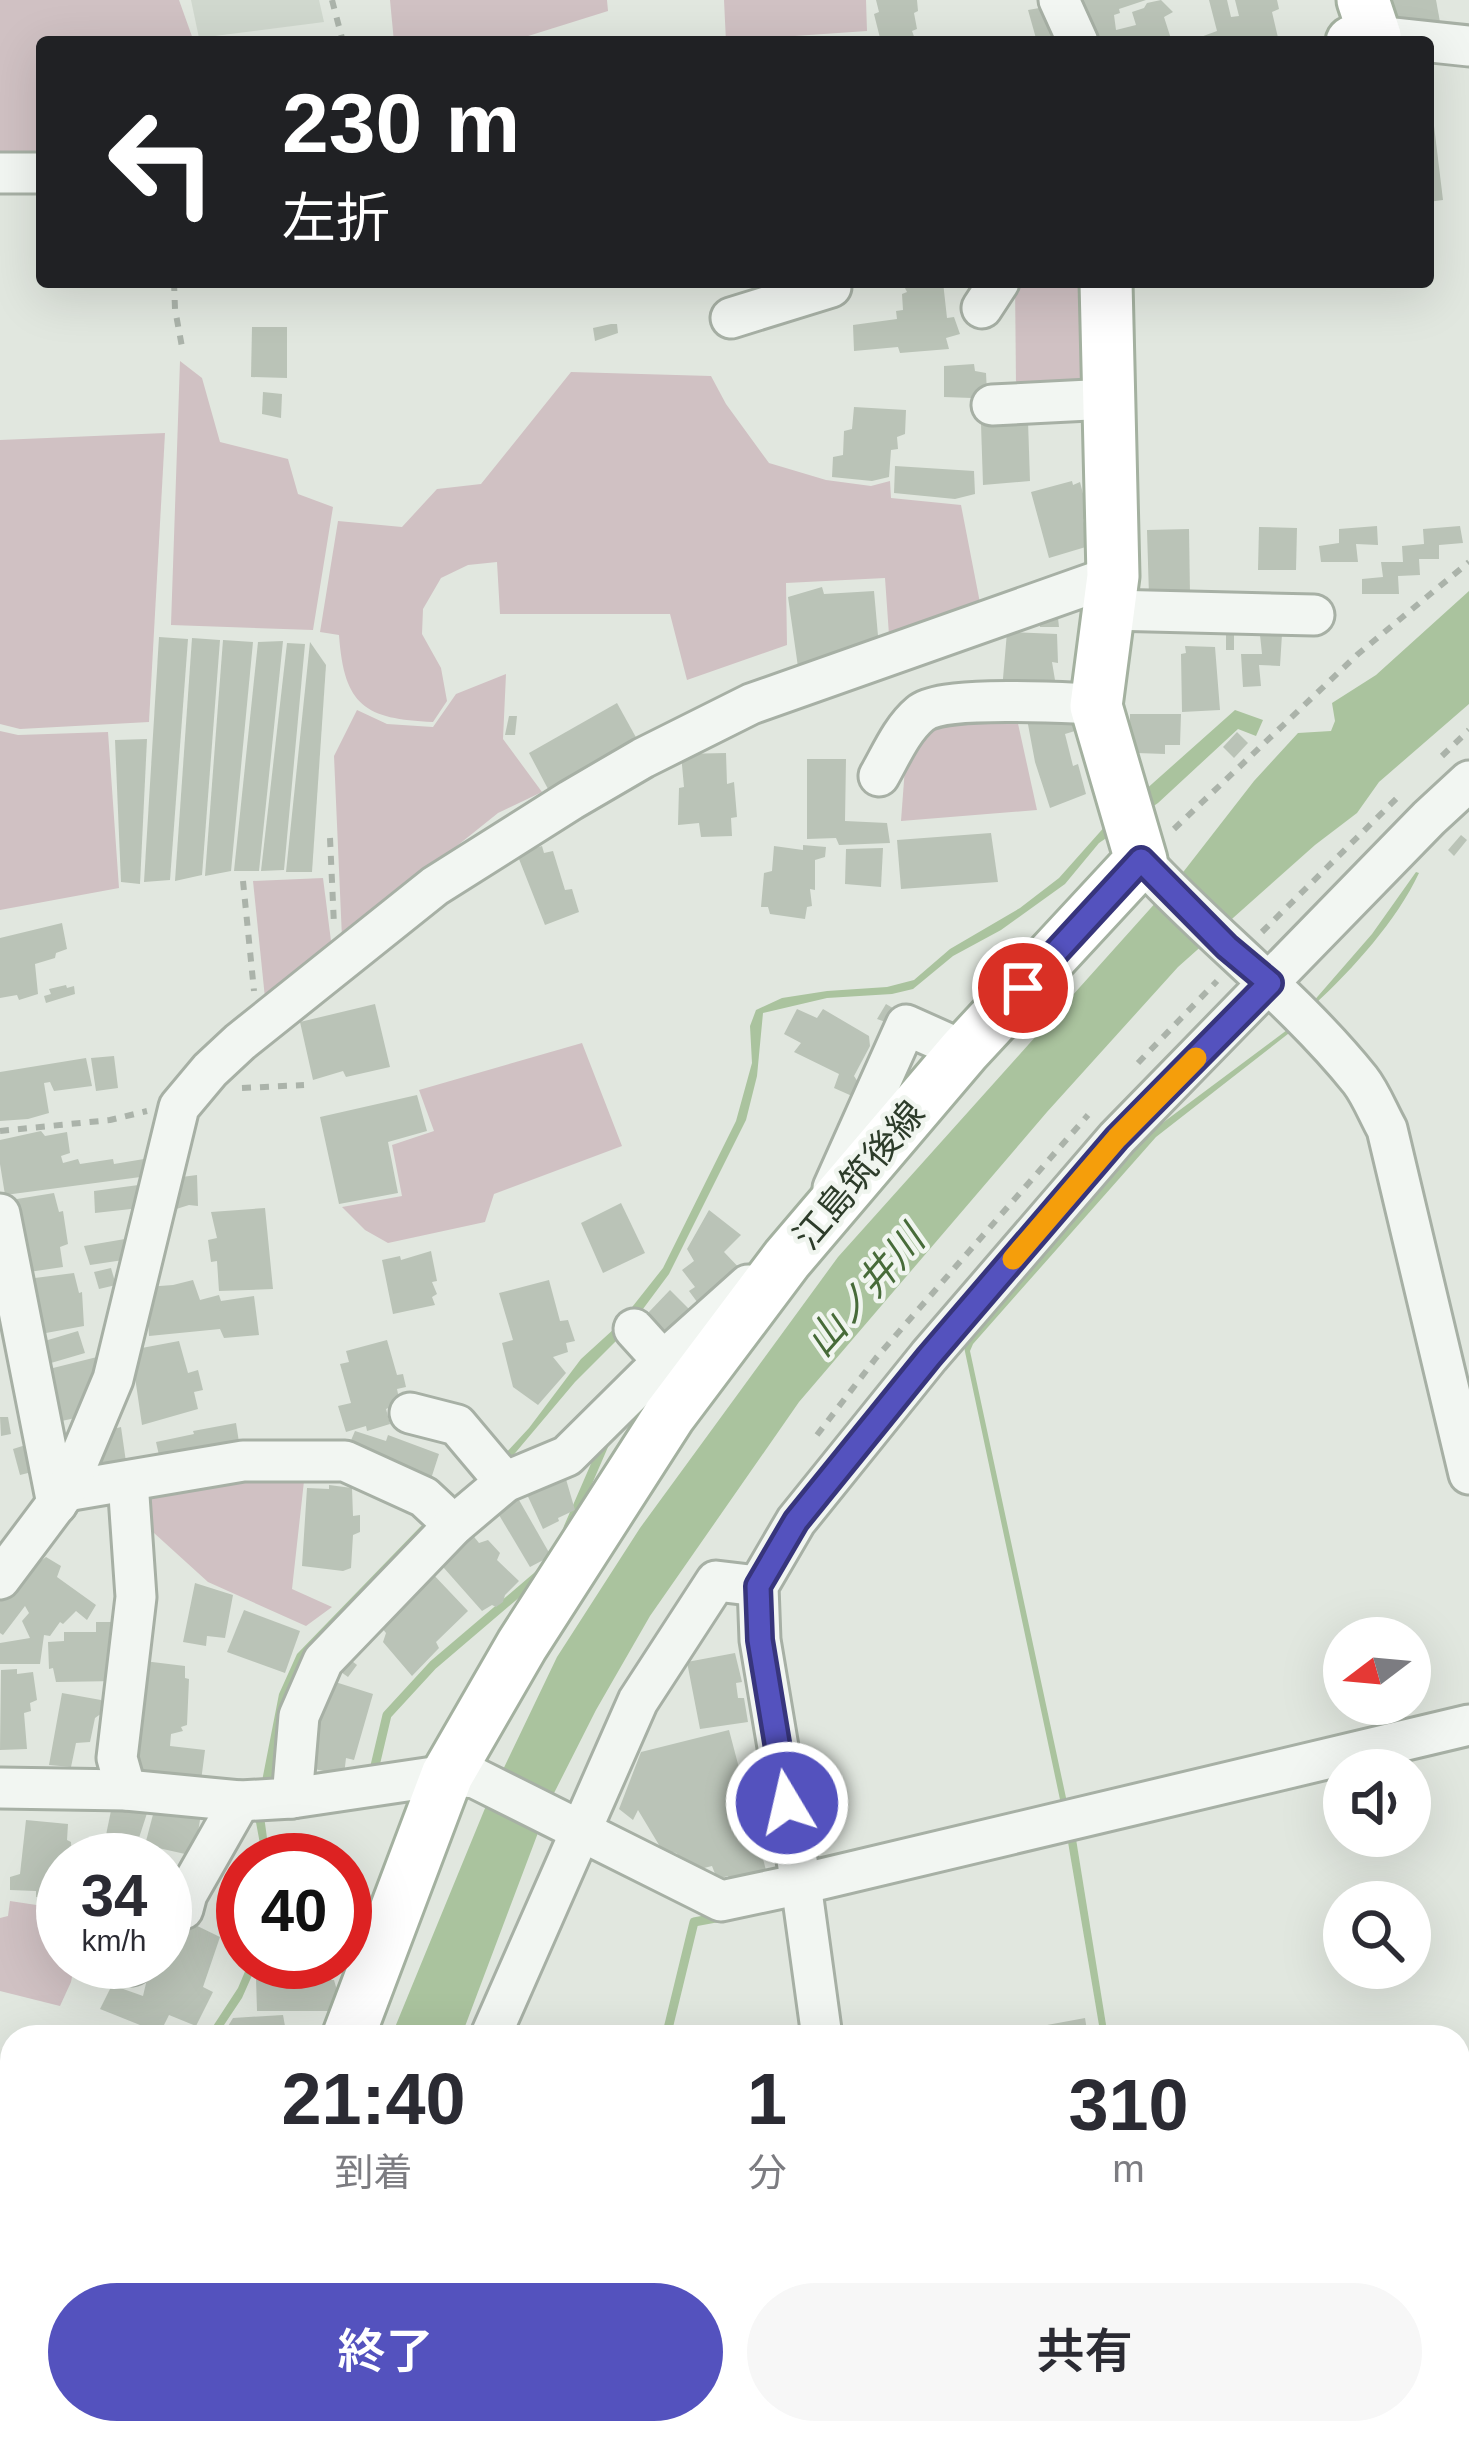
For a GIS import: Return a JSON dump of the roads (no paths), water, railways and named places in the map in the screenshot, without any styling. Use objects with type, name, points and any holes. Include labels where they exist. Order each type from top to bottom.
[{"type":"main road","points":[[1106,288],[1111,593],[1096,704],[1151,871]]},
{"type":"main road","name":"江島筑後線","points":[[353,2025],[522,1645],[668,1416],[816,1225],[964,1051],[1151,871]]},
{"type":"street","points":[[1059,0],[1075,36]]},
{"type":"street","points":[[1363,26],[1416,36]]},
{"type":"street","points":[[1434,39],[1469,46]]},
{"type":"street","points":[[0,173],[36,173]]},
{"type":"street","points":[[731,318],[828,288]]},
{"type":"street","points":[[992,404],[1109,399]]},
{"type":"street","points":[[0,1579],[62,1498],[113,1379],[179,1107],[258,1028],[435,886],[661,748],[751,704],[1111,593],[1314,615]]},
{"type":"street","points":[[879,776],[918,715],[928,708],[958,703],[1096,704]]},
{"type":"street","points":[[820,2025],[760,1640],[758,1586],[796,1521],[929,1357],[1117,1138],[1429,818],[1452,772]]},
{"type":"street","points":[[1151,871],[1270,983],[1363,1083],[1387,1129],[1469,1474]]},
{"type":"street","points":[[0,1214],[17,1393],[62,1498]]},
{"type":"street","points":[[292,1798],[299,1716],[323,1661],[454,1525],[506,1482],[567,1456],[662,1361],[816,1225]]},
{"type":"street","points":[[634,1329],[662,1361]]},
{"type":"street","points":[[410,1413],[457,1425],[506,1482]]},
{"type":"street","points":[[62,1498],[243,1461],[345,1461],[424,1497],[454,1525]]},
{"type":"street","points":[[126,1790],[117,1758],[136,1597],[128,1481]]},
{"type":"street","points":[[494,2025],[568,1825],[638,1701],[716,1580],[758,1586]]},
{"type":"street","points":[[0,1788],[126,1790],[240,1801],[461,1777],[721,1900],[1469,1725]]},
{"type":"street","points":[[192,1885],[240,1801]]},
{"type":"water","name":"山ノ井川","points":[[1469,591],[1469,704],[1379,782],[1357,813],[1178,967],[799,1402],[650,1616],[596,1710],[550,1801],[466,2025],[396,2025],[488,1801],[557,1657],[640,1528],[838,1257],[1184,871],[1298,733],[1331,731],[1335,721],[1332,703],[1376,675]]},
{"type":"water","points":[[1235,710],[1263,720],[1256,736],[1238,729],[1158,803],[1099,843],[1065,884],[1001,930],[953,956],[913,989],[827,998],[763,1013],[757,1076],[746,1120],[669,1274],[637,1317],[629,1311],[663,1268],[736,1121],[752,1063],[750,1026],[756,1010],[782,998],[914,980],[950,949],[1020,908],[1059,878],[1107,824]]},
{"type":"water","points":[[1416,872],[1410,891],[1386,926],[1314,1005],[1372,934]]},
{"type":"water","points":[[1291,1027],[1156,1137],[970,1351],[1068,1807],[1062,1809],[964,1347],[1153,1130]]},
{"type":"water","points":[[615,1328],[621,1336],[575,1382],[489,1484],[339,1631],[264,1816],[266,1833],[258,1833],[255,1817],[279,1694],[297,1654],[420,1527],[504,1455],[581,1359]]},
{"type":"water","points":[[1076,1839],[1106,2025],[1099,2025],[1068,1842]]},
{"type":"water","points":[[237,1989],[246,1989],[224,2025],[214,2025]]},
{"type":"waterway","points":[[568,1528],[604,1445]]},
{"type":"waterway","points":[[374,1770],[387,1715],[433,1665],[541,1573]]},
{"type":"waterway","points":[[669,2025],[694,1922],[721,1917]]}]
